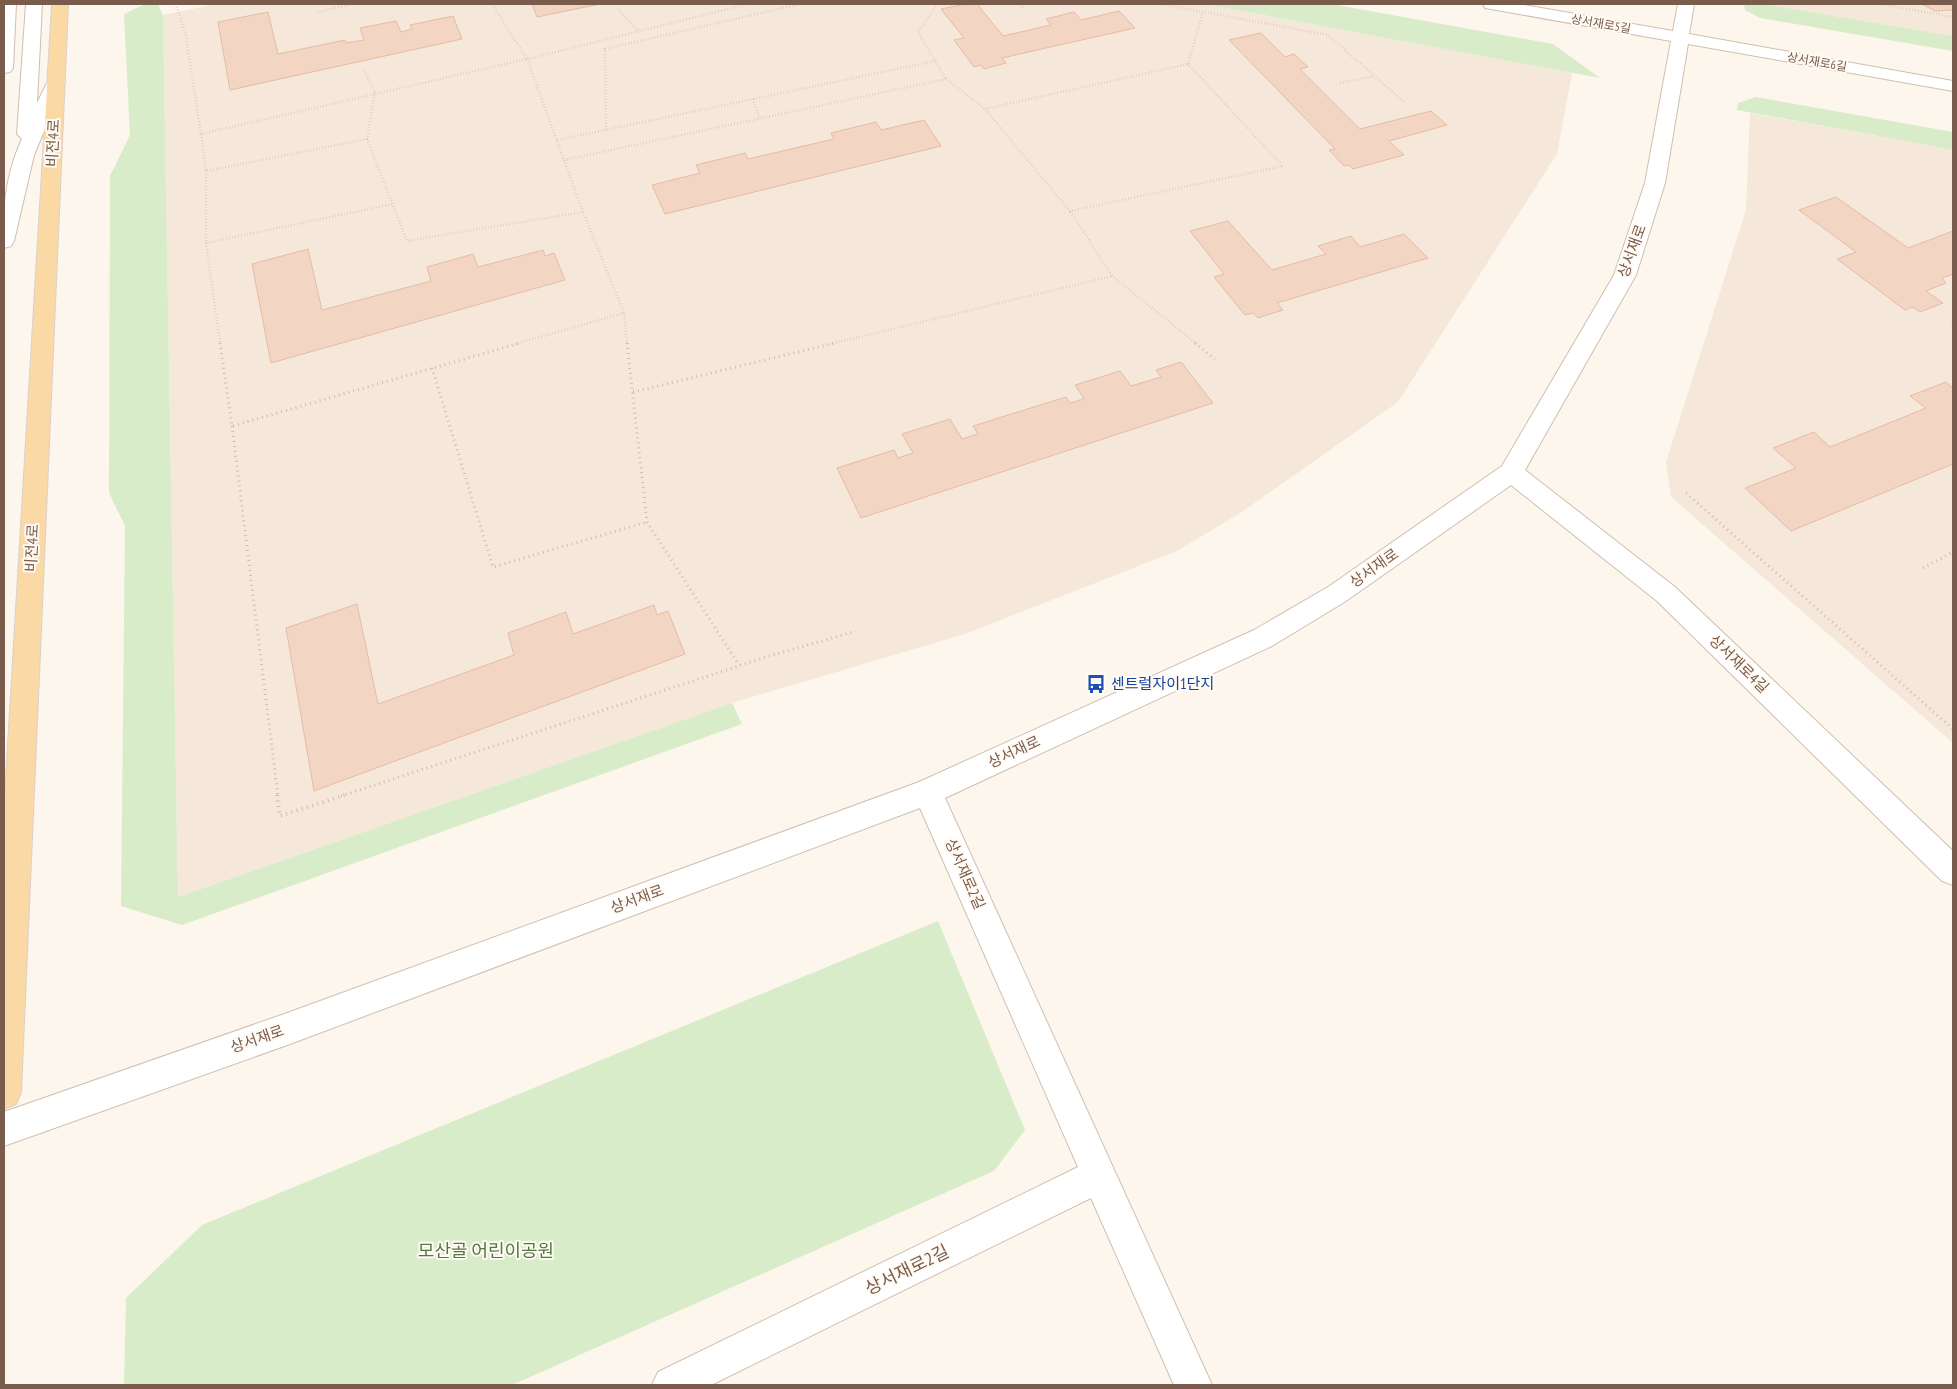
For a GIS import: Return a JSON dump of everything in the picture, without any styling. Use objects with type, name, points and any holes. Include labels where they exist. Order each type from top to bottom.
[{"type":"main road","name":"비전4로","points":[[4,1092],[60,4]]},
{"type":"street","points":[[4,68],[8,4]]},
{"type":"street","points":[[4,241],[24,155],[34,4]]},
{"type":"street","name":"상서재로5길","points":[[1491,4],[1682,38]]},
{"type":"street","name":"상서재로","points":[[4,1129],[300,1024],[928,792],[1263,638],[1337,594],[1511,472],[1626,275],[1655,183],[1682,38],[1686,4]]},
{"type":"street","name":"상서재로6길","points":[[1682,38],[1953,86]]},
{"type":"street","points":[[24,155],[56,81]]},
{"type":"street","name":"상서재로4길","points":[[1511,472],[1666,594],[1953,871]]},
{"type":"street","name":"상서재로2길","points":[[928,792],[1193,1385]]},
{"type":"street","name":"상서재로2길","points":[[671,1385],[716,1375],[1100,1175]]},
{"type":"path","points":[[176,4],[186,36],[206,171],[206,243],[232,426],[280,816],[739,665],[852,632]]},
{"type":"path","points":[[318,12],[351,4]]},
{"type":"path","points":[[492,4],[527,58],[583,212],[624,313],[647,522],[739,665]]},
{"type":"path","points":[[201,134],[748,4]]},
{"type":"path","points":[[606,130],[605,49],[800,4]]},
{"type":"path","points":[[937,4],[918,32],[946,79],[985,109],[1070,211],[1112,276],[1215,359]]},
{"type":"path","points":[[1017,4],[1024,8]]},
{"type":"path","points":[[1161,4],[1328,35],[1405,102]]},
{"type":"path","points":[[1880,4],[1953,17]]},
{"type":"path","points":[[619,10],[638,31]]},
{"type":"path","points":[[1188,64],[1203,12]]},
{"type":"path","points":[[557,140],[935,61]]},
{"type":"path","points":[[985,109],[1188,64]]},
{"type":"path","points":[[1070,211],[1283,166],[1188,64]]},
{"type":"path","points":[[364,70],[375,93],[367,139],[407,241],[583,212]]},
{"type":"path","points":[[1340,83],[1375,76]]},
{"type":"path","points":[[564,160],[946,79]]},
{"type":"path","points":[[753,99],[760,118]]},
{"type":"path","points":[[206,171],[367,139]]},
{"type":"path","points":[[206,243],[393,204]]},
{"type":"path","points":[[633,392],[1112,276]]},
{"type":"path","points":[[232,426],[624,313]]},
{"type":"path","points":[[432,368],[493,566],[647,522]]},
{"type":"path","points":[[1686,494],[1953,729]]},
{"type":"path","points":[[1923,568],[1953,552]]},
{"type":"shaded area","points":[[216,4],[1205,4],[1572,73],[1557,154],[1398,402],[1242,512],[1177,551],[965,634],[732,703],[178,897],[163,15]]},
{"type":"shaded area","points":[[1763,4],[1953,4],[1953,36]]},
{"type":"shaded area","points":[[1750,113],[1953,150],[1953,743],[1671,497],[1666,462],[1746,210]]},
{"type":"green space","points":[[145,4],[158,4],[163,15],[178,897],[732,703],[742,724],[182,925],[121,906],[125,526],[109,493],[110,176],[130,135],[124,14]]},
{"type":"green space","points":[[1205,4],[1331,4],[1553,44],[1600,78]]},
{"type":"green space","points":[[1744,4],[1763,4],[1953,36],[1953,51],[1760,18],[1745,10]]},
{"type":"green space","points":[[1756,97],[1953,132],[1953,150],[1737,110],[1738,103]]},
{"type":"green space","name":"모산골 어린이공원","points":[[938,921],[1025,1130],[994,1171],[512,1385],[124,1385],[126,1298],[202,1225]]},
{"type":"building","points":[[532,4],[600,4],[537,17]]},
{"type":"building","points":[[966,4],[977,4],[1003,36],[1051,25],[1046,19],[1074,12],[1081,20],[1119,11],[1135,28],[1002,58],[1006,63],[984,69],[981,65],[974,67],[954,40],[964,38],[941,9]]},
{"type":"building","points":[[1922,4],[1953,4],[1953,10],[1935,11]]},
{"type":"building","points":[[268,12],[278,54],[345,40],[346,43],[364,40],[360,28],[396,21],[401,32],[412,29],[410,25],[453,16],[462,39],[230,90],[218,22]]},
{"type":"building","points":[[1261,33],[1285,57],[1294,54],[1308,67],[1300,69],[1360,129],[1431,111],[1447,125],[1389,141],[1404,155],[1353,169],[1349,165],[1344,166],[1329,150],[1335,149],[1229,40]]},
{"type":"building","points":[[924,120],[941,146],[665,214],[652,185],[700,173],[696,165],[745,153],[748,159],[834,139],[831,133],[876,122],[881,130]]},
{"type":"building","points":[[1836,197],[1908,248],[1953,231],[1953,274],[1942,278],[1946,283],[1926,291],[1943,303],[1920,312],[1913,307],[1905,310],[1837,259],[1856,252],[1799,210]]},
{"type":"building","points":[[1228,221],[1272,270],[1326,254],[1318,246],[1351,236],[1360,247],[1404,234],[1428,258],[1277,303],[1283,310],[1258,318],[1253,313],[1245,315],[1214,277],[1224,274],[1190,231]]},
{"type":"building","points":[[308,249],[322,310],[431,281],[427,267],[473,254],[478,267],[543,250],[545,256],[554,253],[565,280],[271,363],[252,264]]},
{"type":"building","points":[[1181,362],[1213,403],[861,518],[837,468],[894,450],[898,458],[913,453],[902,434],[950,419],[962,439],[978,434],[973,426],[1066,397],[1070,403],[1084,399],[1075,385],[1120,371],[1131,386],[1161,377],[1156,370]]},
{"type":"building","points":[[1946,382],[1953,388],[1953,464],[1791,531],[1745,488],[1796,468],[1773,448],[1814,432],[1830,447],[1926,408],[1910,396]]},
{"type":"building","points":[[357,604],[378,704],[514,655],[508,633],[566,612],[573,634],[654,605],[657,615],[668,611],[685,654],[314,791],[286,628]]},
{"type":"place","name":"센트럴자이1단지","points":[[1096,684]]}]
